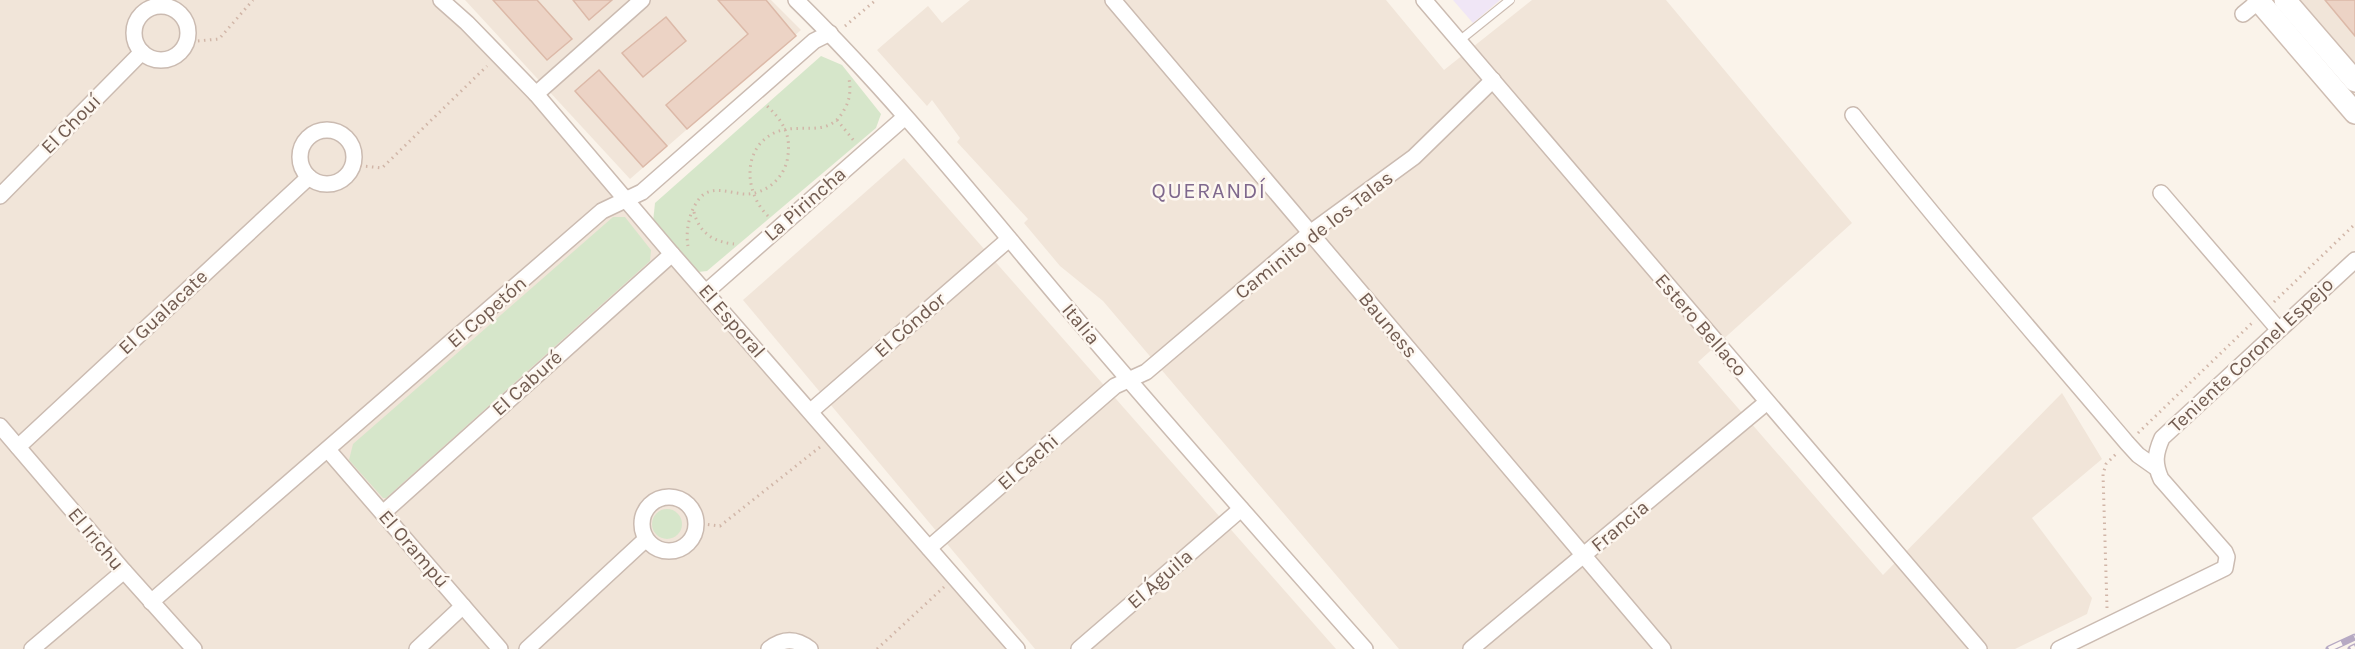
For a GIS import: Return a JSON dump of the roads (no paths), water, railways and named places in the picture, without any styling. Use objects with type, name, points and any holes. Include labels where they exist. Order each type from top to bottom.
[{"type":"main road","points":[[2285,0],[2355,81]]},
{"type":"main road","points":[[2255,4],[2355,113]]},
{"type":"street","name":"El Esporal","points":[[441,0],[536,94],[672,254],[1017,649]]},
{"type":"street","points":[[536,94],[642,0]]},
{"type":"street","name":"Italia","points":[[796,0],[830,33],[905,117],[1128,380],[1365,649]]},
{"type":"street","name":"Bauness","points":[[1113,0],[1663,649]]},
{"type":"street","name":"Estero Bellaco","points":[[1424,0],[1979,649]]},
{"type":"street","points":[[159,6],[168,6],[183,17],[187,24],[186,42],[175,56],[158,60],[142,52],[137,45],[134,28],[143,12],[159,6]]},
{"type":"street","name":"El Copetón","points":[[151,602],[602,211],[642,192],[756,94],[814,40],[830,33]]},
{"type":"street","name":"El Chouí","points":[[0,196],[142,52]]},
{"type":"street","name":"Caminito de los Talas","points":[[1128,380],[1146,372],[1310,233],[1414,157],[1492,80]]},
{"type":"street","points":[[1853,115],[1920,201],[1962,246],[2133,449],[2155,467],[2161,479],[2227,557],[2225,568],[2059,649]]},
{"type":"street","name":"La Pirincha","points":[[706,292],[905,117]]},
{"type":"street","points":[[333,131],[342,134],[353,148],[354,165],[343,180],[334,184],[325,184],[309,177],[300,162],[300,153],[309,138],[316,133],[333,131]]},
{"type":"street","name":"El Gualacate","points":[[18,447],[309,177]]},
{"type":"street","points":[[2161,193],[2279,330]]},
{"type":"street","name":"El Cóndor","points":[[811,411],[1009,239]]},
{"type":"street","name":"El Caburé","points":[[383,513],[672,254]]},
{"type":"street","name":"Teniente Coronel Espejo","points":[[2155,467],[2155,453],[2162,438],[2355,260]]},
{"type":"street","name":"El Cachi","points":[[929,548],[1115,387],[1128,380]]},
{"type":"street","name":"Francia","points":[[1471,649],[1767,402]]},
{"type":"street","name":"El Irichu","points":[[0,426],[194,649]]},
{"type":"street","name":"El Orampú","points":[[328,450],[500,649]]},
{"type":"street","points":[[665,497],[674,497],[690,506],[696,523],[691,540],[677,550],[660,550],[646,539],[643,531],[644,513],[649,505],[665,497]]},
{"type":"street","name":"El Águila","points":[[1079,649],[1241,509]]},
{"type":"street","points":[[527,649],[646,539]]},
{"type":"street","points":[[32,649],[124,571]]},
{"type":"street","points":[[417,649],[463,606]]},
{"type":"street","points":[[770,649],[778,642],[786,640],[795,641],[810,649]]},
{"type":"street","points":[[1372,649],[1379,649]]},
{"type":"lane","points":[[1459,41],[1510,0]]},
{"type":"railway","points":[[2329,649],[2355,637]]},
{"type":"railway","points":[[2351,649],[2355,647]]},
{"type":"district","name":"QUERANDÍ","points":[[1209,191]]}]
